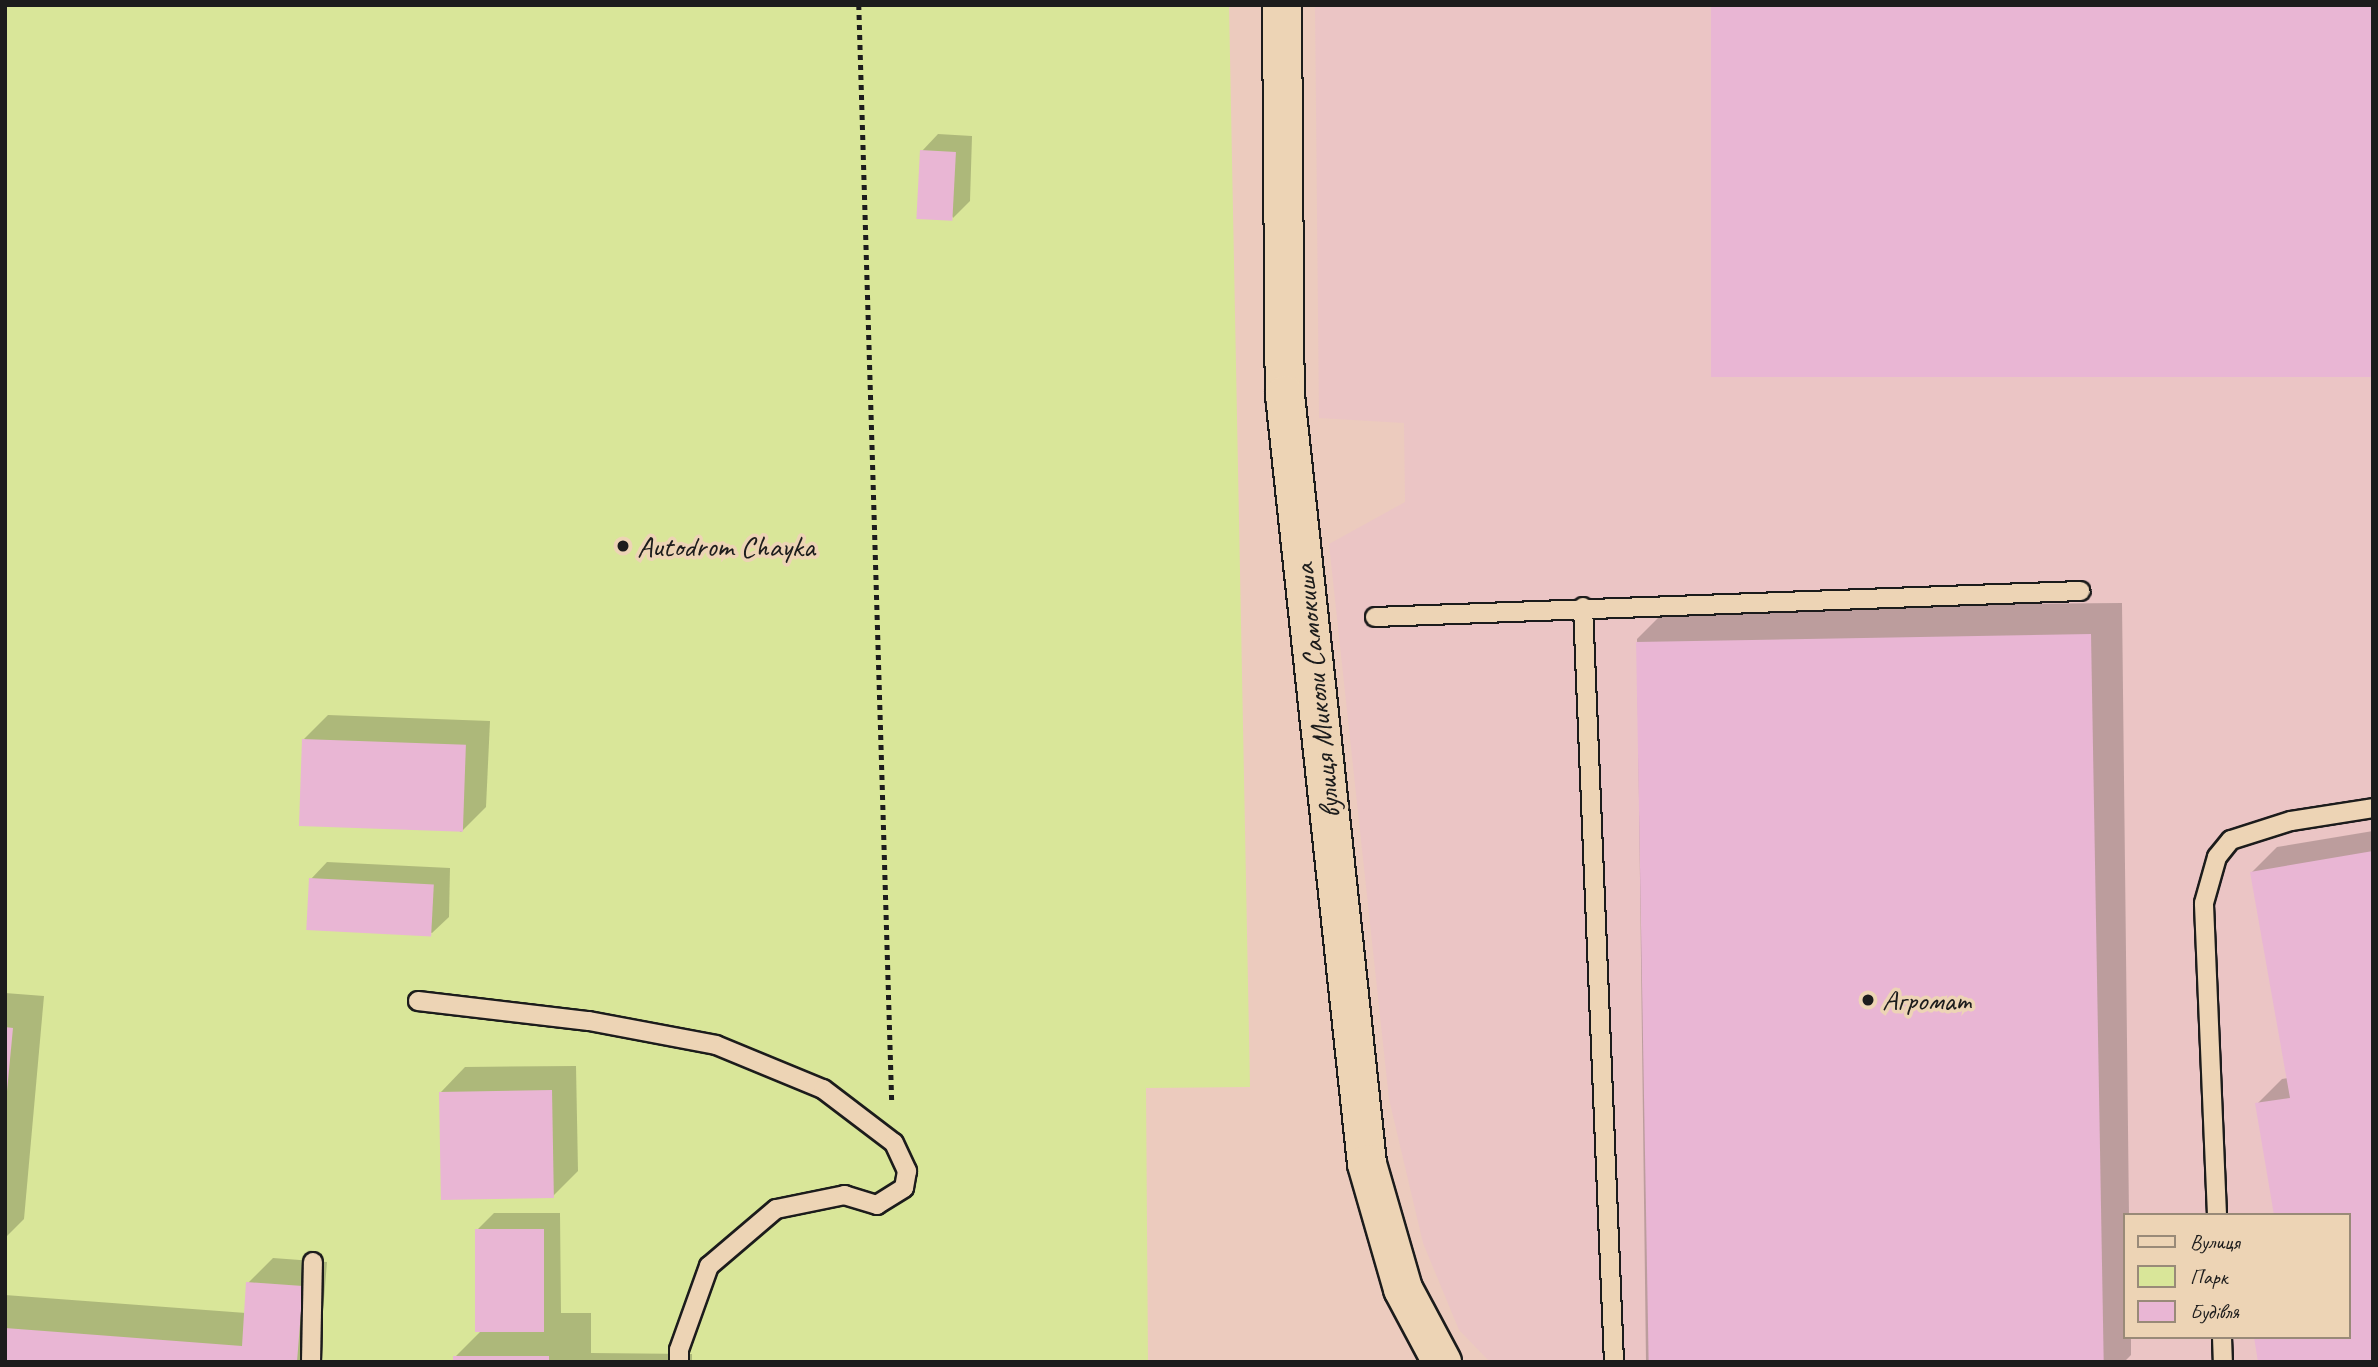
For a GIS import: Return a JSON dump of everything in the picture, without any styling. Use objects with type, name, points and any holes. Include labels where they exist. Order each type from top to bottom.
[{"type":"street","name":"вулиця Миколи Самокиша","points":[[1282,5],[1285,395],[1367,1164],[1404,1289],[1442,1362]]},
{"type":"lane","points":[[1375,617],[2081,590]]},
{"type":"lane","points":[[1583,607],[1614,1362]]},
{"type":"lane","points":[[2217,1213],[2204,903],[2217,857],[2231,839],[2279,824],[2373,808]]},
{"type":"lane","points":[[418,1001],[589,1020],[716,1045],[823,1089],[894,1143],[907,1171],[904,1188],[877,1205],[845,1195],[776,1209],[709,1266],[679,1350],[679,1362]]},
{"type":"lane","points":[[311,1362],[313,1262]]},
{"type":"lane","points":[[2222,1339],[2223,1362]]},
{"type":"path","points":[[859,5],[894,1143]]},
{"type":"shaded area","points":[[1315,5],[2373,5],[2373,1362],[1490,1362],[1459,1330],[1423,1243],[1389,1099],[1329,544],[1405,502],[1404,423],[1319,418]]},
{"type":"green space","name":"Autodrom Chayka","points":[[5,5],[1229,5],[1250,1087],[1146,1088],[1148,1362],[5,1362]]},
{"type":"building","points":[[1711,5],[2373,5],[2373,377],[1711,377]]},
{"type":"building","points":[[920,150],[956,152],[952,221],[916,219]]},
{"type":"building","name":"Агромат","points":[[2091,634],[2104,1362],[1649,1362],[1636,642]]},
{"type":"building","points":[[302,739],[466,745],[463,832],[299,826]]},
{"type":"building","points":[[2373,851],[2373,1362],[2258,1362],[2254,1339],[2350,1339],[2350,1213],[2274,1213],[2255,1103],[2290,1098],[2250,872]]},
{"type":"building","points":[[309,878],[434,885],[431,936],[306,930]]},
{"type":"building","points":[[5,1027],[13,1028],[7,1091],[5,1090]]},
{"type":"building","points":[[552,1090],[554,1198],[441,1200],[439,1092]]},
{"type":"building","points":[[475,1229],[544,1229],[544,1332],[475,1332]]},
{"type":"building","points":[[246,1282],[303,1286],[297,1362],[5,1362],[5,1328],[242,1346]]},
{"type":"building","points":[[453,1356],[549,1356],[549,1362],[453,1362]]},
{"type":"place","name":"Autodrom Chayka","points":[[623,546]]},
{"type":"place","name":"Агромат","points":[[1868,1000]]}]
